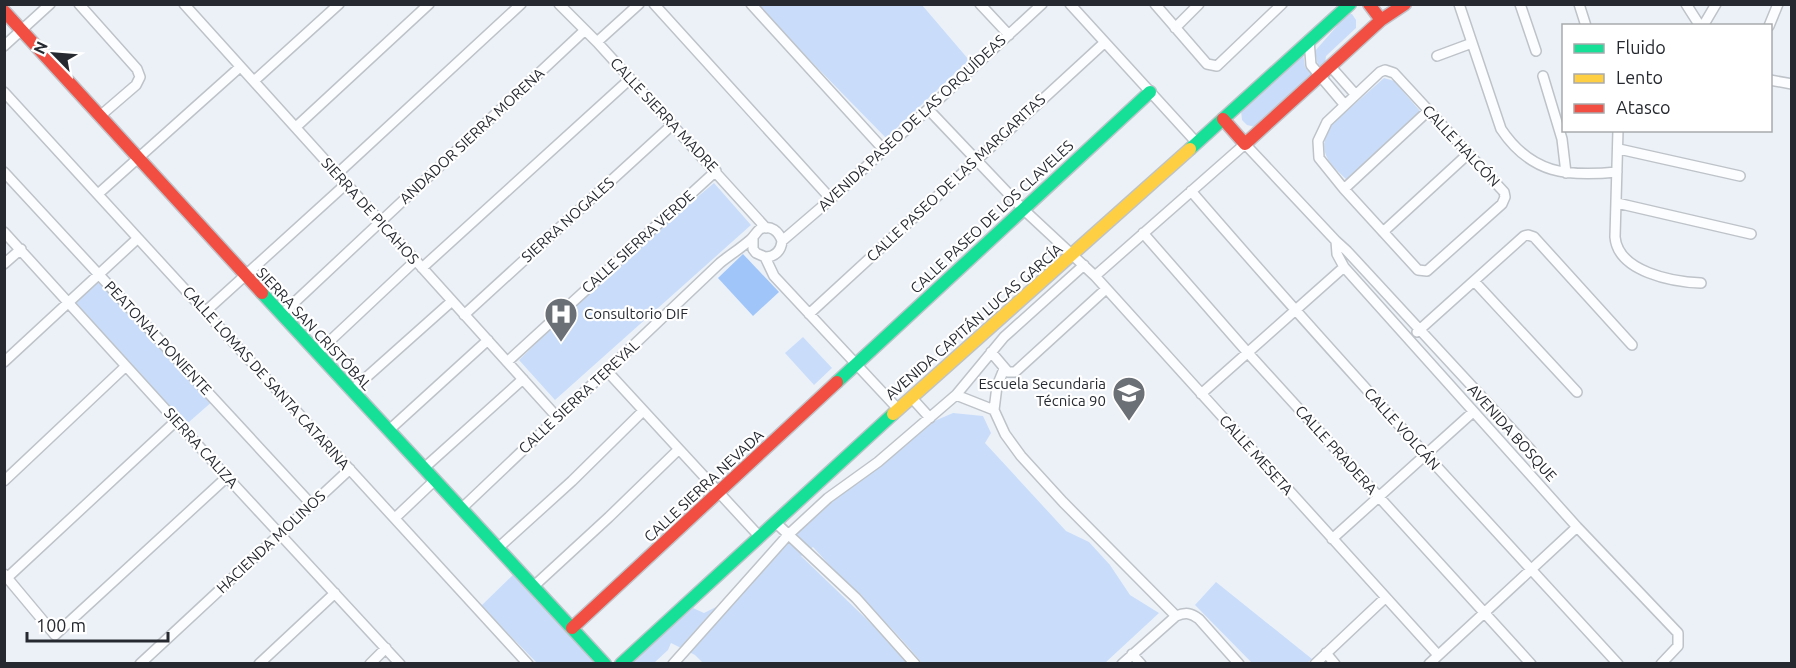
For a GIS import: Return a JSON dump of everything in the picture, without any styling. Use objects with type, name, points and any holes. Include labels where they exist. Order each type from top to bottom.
[{"type":"street","points":[[4,46],[50,4]]},
{"type":"street","points":[[79,4],[137,69],[141,77],[136,85],[100,116]]},
{"type":"street","points":[[254,81],[339,4]]},
{"type":"street","points":[[296,127],[429,4]]},
{"type":"street","points":[[337,174],[521,4]]},
{"type":"street","name":"CALLE SIERRA MADRE","points":[[559,4],[597,42],[766,228],[774,229],[782,241]]},
{"type":"street","points":[[597,42],[639,4]]},
{"type":"street","points":[[654,4],[831,199]]},
{"type":"street","points":[[751,4],[884,150]]},
{"type":"street","points":[[980,4],[1009,35]]},
{"type":"street","name":"AVENIDA PASEO DE LAS ORQUÍDEAS","points":[[782,241],[831,199],[1042,4]]},
{"type":"street","points":[[1070,4],[1196,142]]},
{"type":"street","points":[[1155,4],[1207,64],[1217,66],[1282,4]]},
{"type":"street","points":[[1175,28],[1199,4]]},
{"type":"street","name":"AVENIDA CAPITÁN LUCAS GARCÍA","points":[[621,663],[911,397],[1350,4]]},
{"type":"street","points":[[1369,4],[1381,20]]},
{"type":"street","points":[[1095,276],[1320,78],[1381,20],[1389,8],[1405,4]]},
{"type":"street","points":[[1459,4],[1501,129],[1522,154],[1555,171],[1566,173],[1596,174],[1617,171]]},
{"type":"street","points":[[1520,4],[1536,51]]},
{"type":"street","points":[[1579,4],[1585,24]]},
{"type":"street","points":[[1686,4],[1700,24]]},
{"type":"street","points":[[1702,24],[1716,4]]},
{"type":"street","points":[[1770,24],[1778,4]]},
{"type":"street","name":"SIERRA DE PICAHOS","points":[[190,6],[240,66],[557,417]]},
{"type":"street","name":"SIERRA SAN CRISTÓBAL","points":[[4,11],[351,391],[605,663]]},
{"type":"street","name":"ANDADOR SIERRA MORENA","points":[[281,315],[584,31]]},
{"type":"street","points":[[1309,40],[1311,65],[1344,104]]},
{"type":"street","name":"CALLE PASEO DE LAS MARGARITAS","points":[[808,314],[1104,43]]},
{"type":"street","points":[[1437,56],[1472,43]]},
{"type":"street","points":[[98,194],[240,66]]},
{"type":"street","points":[[1331,67],[1355,94]]},
{"type":"street","name":"CALLE HALCÓN","points":[[1389,70],[1394,73],[1504,192],[1505,197],[1502,204],[1426,271],[1418,270],[1319,158],[1318,141],[1327,122],[1355,94],[1380,72],[1389,70]]},
{"type":"street","points":[[1544,76],[1562,139],[1566,173]]},
{"type":"street","points":[[1775,80],[1791,76]]},
{"type":"street","points":[[317,353],[630,80]]},
{"type":"street","points":[[1775,80],[1791,84]]},
{"type":"street","name":"CALLE LOMAS DE SANTA CATARINA","points":[[4,92],[528,663]]},
{"type":"street","name":"CALLE PASEO DE LOS CLAVELES","points":[[855,364],[1150,92]]},
{"type":"street","name":"CALLE MESETA","points":[[928,110],[1023,209],[1095,276],[1438,655]]},
{"type":"street","points":[[1344,189],[1428,111]]},
{"type":"street","name":"AVENIDA BOSQUE","points":[[1223,119],[1531,450]]},
{"type":"street","name":"SIERRA NOGALES","points":[[464,315],[672,125]]},
{"type":"street","points":[[1618,132],[1616,246],[1624,259],[1660,276],[1679,282],[1701,283]]},
{"type":"street","points":[[1619,149],[1740,176]]},
{"type":"street","points":[[1383,232],[1468,154]]},
{"type":"street","name":"CALLE SIERRA VERDE","points":[[507,362],[716,171]]},
{"type":"street","name":"PEATONAL PONIENTE","points":[[4,172],[312,505]]},
{"type":"street","points":[[206,311],[244,274],[346,184]]},
{"type":"street","name":"CALLE VOLCÁN","points":[[1191,191],[1425,455],[1618,663]]},
{"type":"street","points":[[1617,203],[1751,234]]},
{"type":"street","points":[[766,228],[760,229],[753,238],[753,249],[756,253],[765,257],[775,255],[782,241]]},
{"type":"street","name":"SIERRA CALIZA","points":[[4,231],[227,477],[400,663]]},
{"type":"street","name":"CALLE PRADERA","points":[[1143,233],[1248,353],[1531,663]]},
{"type":"street","points":[[1408,339],[1524,236],[1528,235],[1534,237],[1632,345]]},
{"type":"street","name":"CALLE SIERRA TEREYAL","points":[[461,509],[720,263],[753,238]]},
{"type":"street","points":[[4,362],[137,239]]},
{"type":"street","name":"AVENIDA BOSQUE","points":[[1336,241],[1337,254],[1344,267],[1577,527],[1679,636],[1680,641],[1676,650],[1660,663]]},
{"type":"street","points":[[4,264],[21,249]]},
{"type":"street","points":[[765,257],[774,276],[898,409]]},
{"type":"street","points":[[672,663],[788,535],[828,498],[878,462],[956,395],[1004,337],[1084,265]]},
{"type":"street","points":[[1201,394],[1344,267]]},
{"type":"street","points":[[1474,280],[1576,392]]},
{"type":"street","points":[[991,352],[1004,369],[1008,372],[1016,372],[1106,289]]},
{"type":"street","points":[[351,391],[452,301]]},
{"type":"street","points":[[388,431],[488,340]]},
{"type":"street","name":"CALLE SIERRA NEVADA","points":[[572,628],[786,432],[855,364]]},
{"type":"street","points":[[4,481],[126,366]]},
{"type":"street","points":[[1004,369],[997,386],[994,410],[1005,435],[1063,502],[1176,616]]},
{"type":"street","points":[[607,371],[759,537]]},
{"type":"street","points":[[423,469],[523,379]]},
{"type":"street","points":[[956,395],[994,410]]},
{"type":"street","points":[[911,397],[930,418]]},
{"type":"street","points":[[498,548],[572,481],[643,411]]},
{"type":"street","points":[[1332,540],[1473,412]]},
{"type":"street","points":[[176,421],[6,576],[55,635],[227,477]]},
{"type":"street","points":[[534,586],[678,450]]},
{"type":"street","name":"HACIENDA MOLINOS","points":[[140,663],[350,469]]},
{"type":"street","points":[[395,518],[434,481]]},
{"type":"street","points":[[775,522],[856,598],[915,663]]},
{"type":"street","points":[[1429,663],[1577,527]]},
{"type":"street","points":[[259,663],[335,593]]},
{"type":"street","points":[[1315,663],[1385,598]]},
{"type":"street","points":[[1122,663],[1176,616],[1184,613],[1194,615],[1239,663]]},
{"type":"street","points":[[370,663],[386,648]]},
{"type":"street","points":[[1326,653],[1335,663]]},
{"type":"street","points":[[1132,654],[1140,663]]},
{"type":"shaded area","points":[[756,5],[922,5],[969,60],[886,138]]},
{"type":"shaded area","points":[[1345,14],[1352,14],[1356,20],[1356,28],[1326,56],[1325,64],[1318,66],[1315,51]]},
{"type":"shaded area","points":[[1303,53],[1305,67],[1313,75],[1255,127],[1247,125],[1242,120],[1241,111]]},
{"type":"shaded area","points":[[1384,78],[1394,81],[1420,111],[1347,180],[1334,168],[1326,156],[1324,142],[1331,125]]},
{"type":"shaded area","points":[[714,183],[751,225],[555,400],[519,360],[619,263]]},
{"type":"shaded area","points":[[98,272],[214,400],[181,429],[65,302]]},
{"type":"shaded area","points":[[803,337],[832,368],[814,385],[785,353]]},
{"type":"shaded area","points":[[953,413],[983,416],[991,433],[985,443],[1066,531],[1089,542],[1110,565],[1130,595],[1159,613],[1105,663],[922,663],[813,547],[801,556],[912,663],[703,663],[695,655],[671,643],[668,650],[654,663],[629,664],[693,608],[704,613],[736,597],[780,547],[833,498],[925,425]]},
{"type":"shaded area","points":[[516,572],[601,663],[537,663],[481,606]]},
{"type":"shaded area","points":[[1216,582],[1312,659],[1307,663],[1252,663],[1195,605]]},
{"type":"water","points":[[743,254],[779,292],[753,316],[718,278]]},
{"type":"traffic: fast","points":[[1190,149],[1350,4]]},
{"type":"traffic: fast","points":[[837,382],[1150,92]]},
{"type":"traffic: fast","points":[[262,293],[605,664]]},
{"type":"traffic: fast","points":[[621,664],[893,414]]},
{"type":"traffic: slow","points":[[893,414],[1190,149]]},
{"type":"traffic: jam","points":[[1369,4],[1381,20]]},
{"type":"traffic: jam","points":[[1223,119],[1245,144],[1381,20],[1405,4]]},
{"type":"traffic: jam","points":[[4,11],[262,293]]},
{"type":"traffic: jam","points":[[572,628],[837,382]]},
{"type":"place","name":"Consultorio DIF","points":[[561,343]]},
{"type":"place","name":"Escuela Secundaria Técnica 90","points":[[1129,422]]}]
